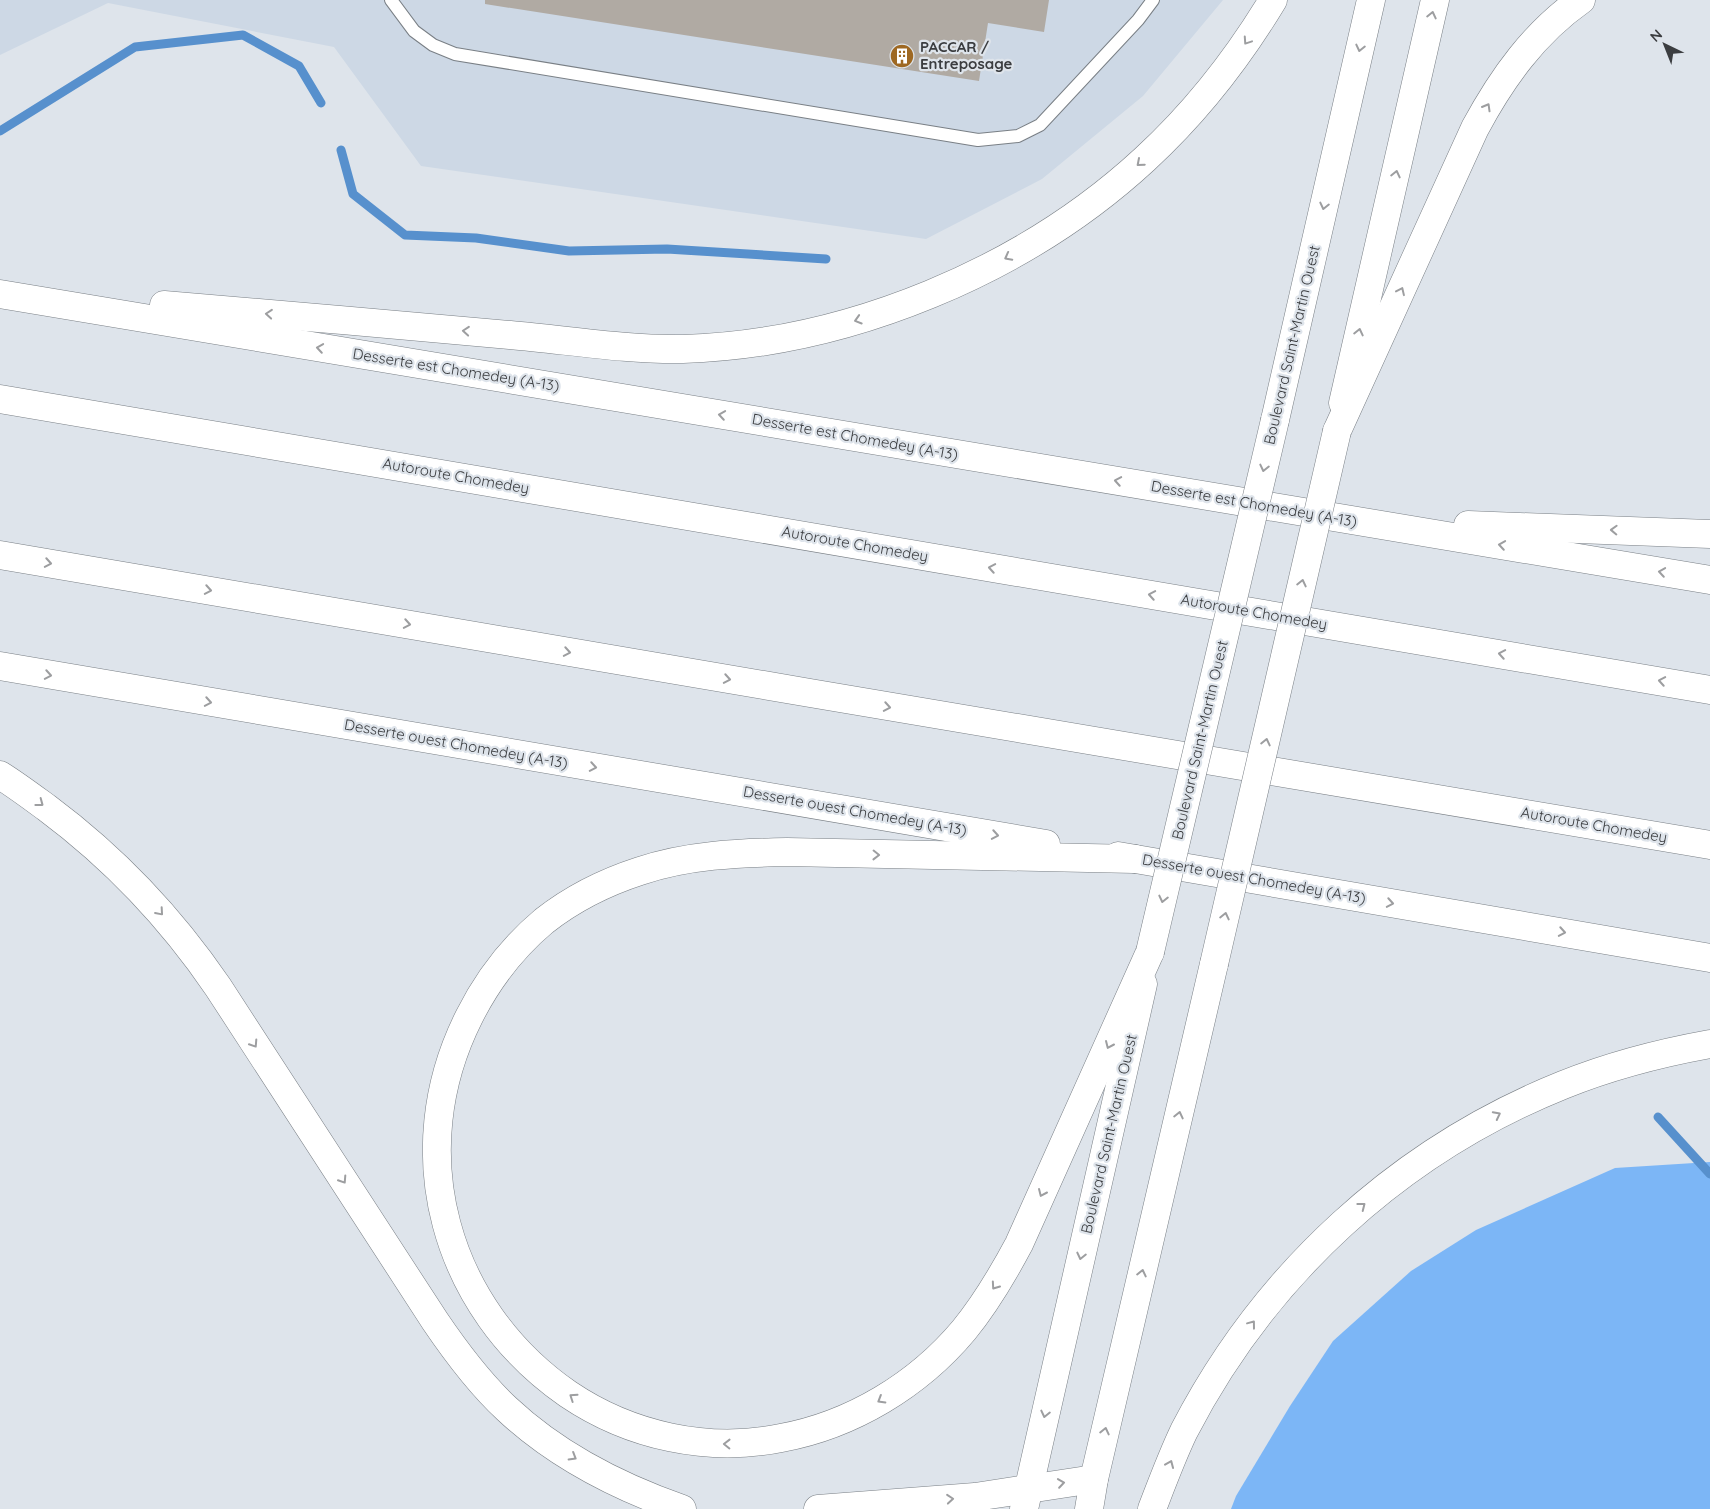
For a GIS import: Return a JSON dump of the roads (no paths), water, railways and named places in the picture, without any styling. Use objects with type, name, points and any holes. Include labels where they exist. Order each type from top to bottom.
[{"type":"main road","points":[[0,293],[643,348],[720,347],[795,336],[870,316],[945,288],[982,271],[1016,252],[1080,211],[1143,161],[1191,112],[1242,48],[1273,0]]},
{"type":"main road","name":"Boulevard Saint-Martin Ouest","points":[[1026,1498],[1150,952],[1371,0]]},
{"type":"main road","points":[[1089,1509],[1094,1478],[1436,0]]},
{"type":"main road","points":[[1337,431],[1475,128],[1488,104],[1528,48],[1581,0]]},
{"type":"main road","name":"Desserte est Chomedey (A-13)","points":[[0,293],[1710,580]]},
{"type":"main road","name":"Autoroute Chomedey","points":[[0,399],[1710,690]]},
{"type":"main road","points":[[1356,521],[1710,534]]},
{"type":"main road","name":"Autoroute Chomedey","points":[[0,555],[1710,845]]},
{"type":"main road","name":"Desserte ouest Chomedey (A-13)","points":[[0,666],[1135,858],[1710,958]]},
{"type":"main road","points":[[0,775],[74,829],[109,859],[180,934],[218,987],[435,1321],[489,1391],[534,1432],[563,1452],[602,1475],[682,1509]]},
{"type":"main road","points":[[1135,858],[787,852],[709,856],[642,870],[615,880],[564,907],[543,922],[526,938],[489,982],[463,1030],[444,1082],[437,1123],[438,1178],[443,1208],[452,1240],[475,1295],[491,1320],[532,1366],[583,1404],[606,1417],[635,1428],[690,1441],[742,1444],[794,1436],[831,1424],[871,1407],[911,1380],[949,1346],[965,1329],[1000,1279],[1019,1244],[1150,952]]},
{"type":"main road","points":[[1152,1509],[1170,1461],[1184,1432],[1202,1398],[1226,1360],[1260,1313],[1303,1261],[1354,1212],[1409,1170],[1450,1142],[1529,1100],[1591,1074],[1666,1053],[1710,1044]]},
{"type":"main road","points":[[818,1509],[975,1497],[1026,1498],[1094,1478]]},
{"type":"lane","points":[[391,0],[414,31],[433,45],[454,54],[978,140],[1018,136],[1040,125],[1138,20],[1153,0]]},
{"type":"waterway","points":[[0,131],[135,47],[243,35],[299,66],[321,103]]},
{"type":"waterway","points":[[341,150],[353,194],[405,235],[476,238],[569,251],[667,249],[826,259]]},
{"type":"waterway","points":[[1658,1117],[1710,1174]]},
{"type":"place","name":"PACCAR / Entreposage","points":[[902,56]]}]
